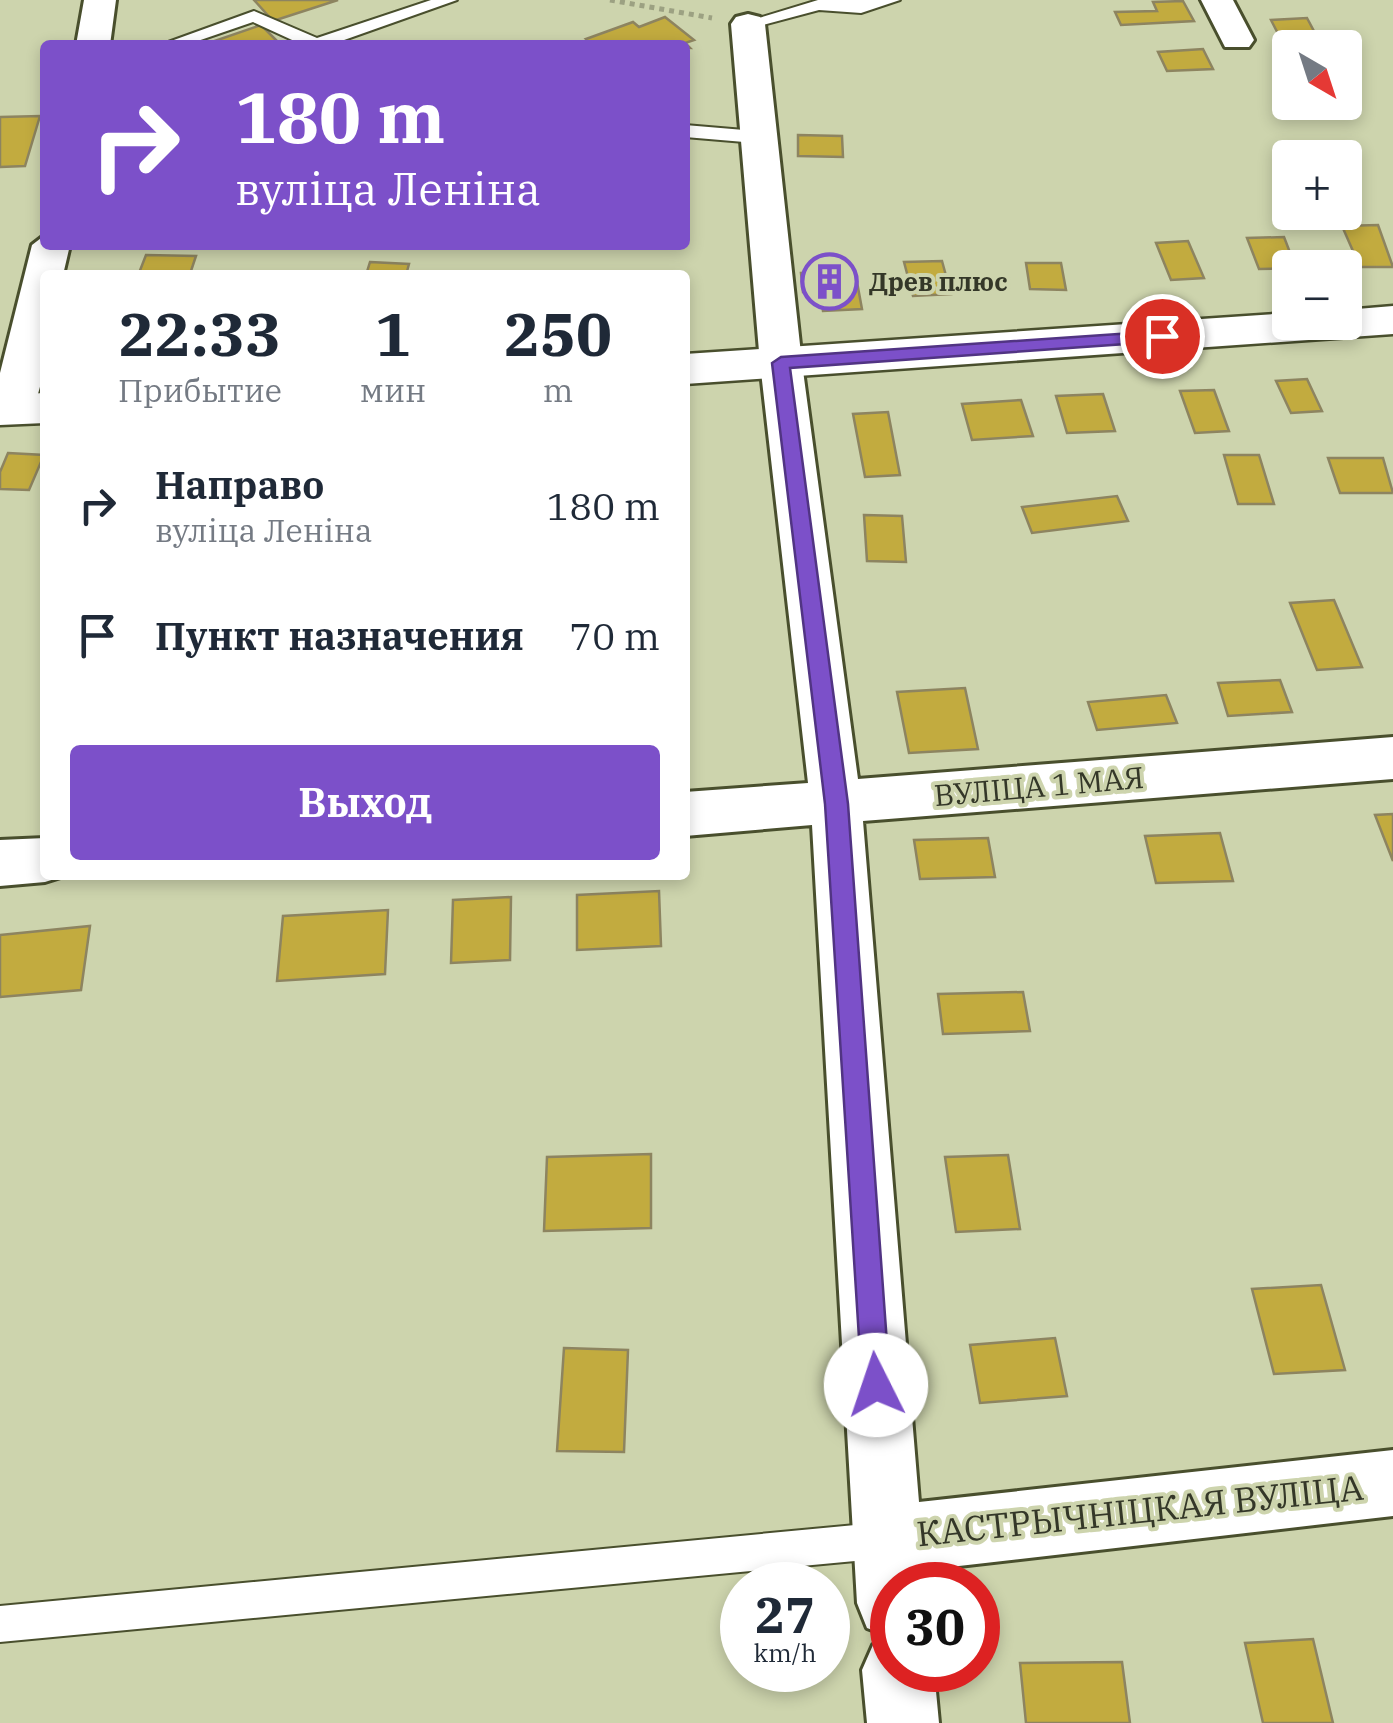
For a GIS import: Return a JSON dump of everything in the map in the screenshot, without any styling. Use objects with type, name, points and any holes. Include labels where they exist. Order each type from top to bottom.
[{"type":"main road","points":[[690,368],[1393,320]]},
{"type":"street","points":[[94,40],[100,0]]},
{"type":"street","points":[[1217,0],[1237,40]]},
{"type":"street","points":[[748,24],[781,363],[836,804],[889,1562]]},
{"type":"street","points":[[19,409],[40,301]]},
{"type":"street","name":"ВУЛІЦА 1 МАЯ","points":[[690,814],[1393,758]]},
{"type":"street","points":[[0,863],[40,860]]},
{"type":"street","name":"КАСТРЫЧНІЦКАЯ ВУЛІЦА","points":[[941,1562],[1393,1483]]},
{"type":"street","points":[[900,1692],[903,1723]]},
{"type":"lane","points":[[332,40],[448,0]]},
{"type":"lane","points":[[748,24],[818,5],[861,8],[891,0]]},
{"type":"lane","points":[[184,40],[254,16],[306,40]]},
{"type":"lane","points":[[690,131],[756,137]]},
{"type":"lane","points":[[0,1624],[870,1572]]},
{"type":"path","points":[[610,0],[748,24]]},
{"type":"building","points":[[254,0],[338,0],[273,21]]},
{"type":"building","points":[[1183,1],[1194,21],[1121,25],[1115,12],[1157,11],[1153,2]]},
{"type":"building","points":[[665,17],[694,40],[586,39],[633,22],[639,27]]},
{"type":"building","points":[[1307,18],[1313,30],[1276,30],[1271,20]]},
{"type":"building","points":[[261,25],[276,40],[218,40]]},
{"type":"building","points":[[1203,49],[1213,69],[1167,71],[1158,52]]},
{"type":"building","points":[[40,116],[25,166],[0,167],[0,117]]},
{"type":"building","points":[[798,135],[842,136],[843,157],[798,156]]},
{"type":"building","points":[[1362,225],[1378,225],[1393,267],[1362,267],[1362,250],[1353,250],[1344,230],[1362,230]]},
{"type":"building","points":[[1284,237],[1289,250],[1272,250],[1272,269],[1259,269],[1247,238]]},
{"type":"building","points":[[1188,241],[1204,278],[1171,280],[1156,243]]},
{"type":"building","points":[[146,255],[196,256],[191,270],[140,270]]},
{"type":"building","points":[[942,261],[951,294],[913,296],[904,262]]},
{"type":"building","points":[[370,262],[409,264],[407,270],[368,270]]},
{"type":"building","points":[[1026,263],[1061,263],[1066,290],[1030,289]]},
{"type":"building","name":"Древ плюс","points":[[855,271],[862,309],[823,311],[820,291],[803,292],[801,273]]},
{"type":"building","points":[[1307,379],[1322,411],[1291,413],[1276,381]]},
{"type":"building","points":[[1214,390],[1229,431],[1195,433],[1180,391]]},
{"type":"building","points":[[1103,394],[1115,431],[1067,433],[1056,396]]},
{"type":"building","points":[[1021,400],[1033,436],[972,440],[962,404]]},
{"type":"building","points":[[888,412],[900,475],[865,477],[853,414]]},
{"type":"building","points":[[8,453],[40,455],[29,490],[0,489],[0,472]]},
{"type":"building","points":[[1224,455],[1259,455],[1274,504],[1238,504]]},
{"type":"building","points":[[1328,458],[1383,458],[1393,493],[1340,493]]},
{"type":"building","points":[[1117,496],[1128,521],[1032,533],[1022,507]]},
{"type":"building","points":[[864,515],[902,516],[906,562],[867,561]]},
{"type":"building","points":[[1334,600],[1362,667],[1317,670],[1290,603]]},
{"type":"building","points":[[1280,680],[1292,712],[1228,716],[1218,683]]},
{"type":"building","points":[[965,688],[978,749],[909,753],[897,692]]},
{"type":"building","points":[[1166,695],[1177,723],[1097,730],[1088,702]]},
{"type":"building","points":[[1393,814],[1393,861],[1375,815]]},
{"type":"building","points":[[1220,833],[1233,881],[1156,883],[1145,836]]},
{"type":"building","points":[[988,838],[995,877],[920,879],[914,840]]},
{"type":"building","points":[[659,891],[661,946],[577,950],[577,895]]},
{"type":"building","points":[[511,897],[510,960],[451,963],[453,900]]},
{"type":"building","points":[[388,910],[385,974],[277,981],[283,916]]},
{"type":"building","points":[[90,926],[81,990],[0,997],[0,935]]},
{"type":"building","points":[[1023,992],[1030,1031],[943,1034],[938,994]]},
{"type":"building","points":[[651,1154],[651,1228],[544,1231],[547,1157]]},
{"type":"building","points":[[1008,1155],[1020,1229],[956,1232],[945,1157]]},
{"type":"building","points":[[1321,1285],[1345,1370],[1274,1374],[1252,1289]]},
{"type":"building","points":[[1055,1338],[1067,1396],[980,1403],[970,1345]]},
{"type":"building","points":[[564,1348],[628,1350],[624,1452],[557,1451]]},
{"type":"building","points":[[1313,1639],[1333,1723],[1263,1723],[1245,1643]]},
{"type":"building","points":[[1122,1662],[1130,1723],[1026,1723],[1020,1663]]},
{"type":"place","name":"Древ плюс","points":[[830,282]]},
{"type":"route","points":[[876,1385],[836,804],[781,363],[1162,336]]}]
